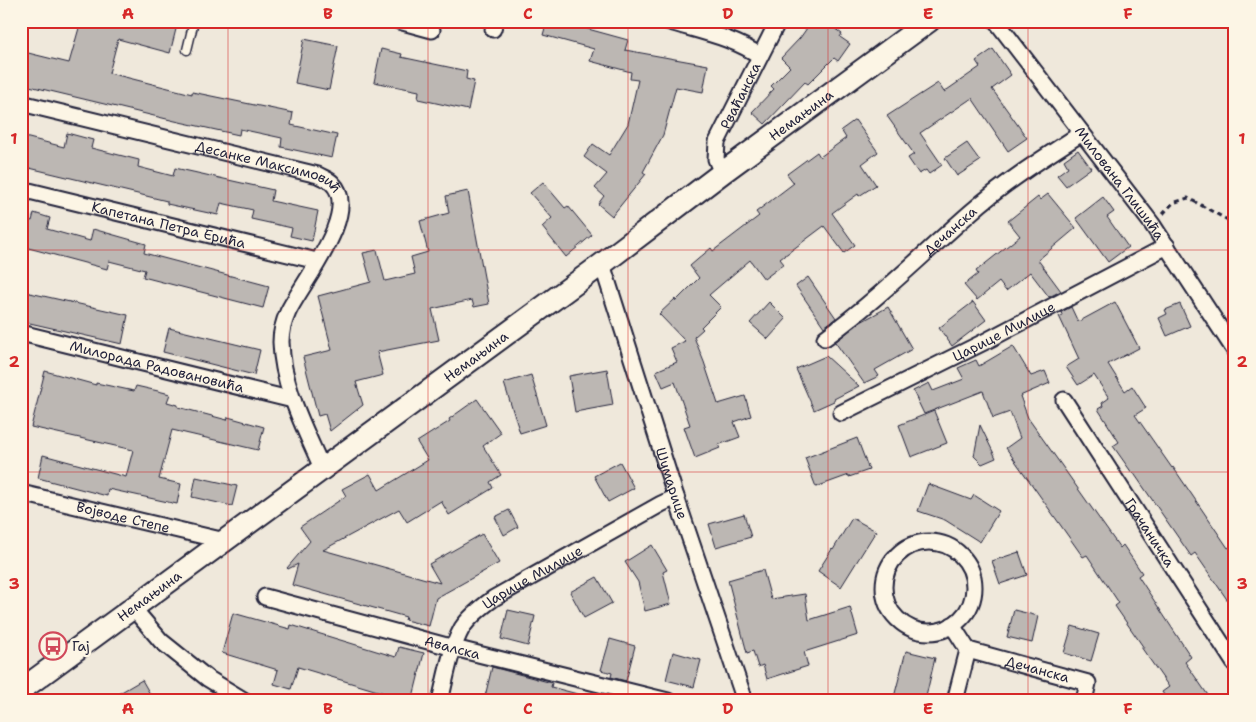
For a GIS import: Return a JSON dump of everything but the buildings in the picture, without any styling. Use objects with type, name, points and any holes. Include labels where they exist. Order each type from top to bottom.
[{"type":"street","points":[[399,21],[432,30]]},
{"type":"street","points":[[667,21],[733,41],[749,48],[760,56]]},
{"type":"street","name":"Рваћанска","points":[[722,173],[716,159],[717,142],[778,21]]},
{"type":"street","name":"Немањина","points":[[21,690],[602,264],[929,21]]},
{"type":"street","name":"Милована Глишића","points":[[996,21],[1152,224],[1235,351]]},
{"type":"street","name":"Десанке Максимовић","points":[[21,103],[318,176],[329,180],[336,188],[341,202],[339,220],[288,312],[282,328],[281,342],[285,369],[293,400],[322,468]]},
{"type":"street","name":"Дечанска","points":[[826,338],[888,288],[971,212],[1032,165],[1082,133]]},
{"type":"street","name":"Капетана Петра Ерића","points":[[21,189],[317,261]]},
{"type":"street","name":"Царице Милице","points":[[841,414],[988,340],[1167,246]]},
{"type":"street","name":"Шумарице","points":[[602,264],[676,497],[745,701]]},
{"type":"street","name":"Милорада Радовановића","points":[[21,333],[293,400]]},
{"type":"street","name":"Грачаничка","points":[[1064,400],[1235,664]]},
{"type":"street","name":"Војводе Степе","points":[[21,493],[225,541]]},
{"type":"street","name":"Царице Милице","points":[[440,701],[454,648],[462,628],[494,598],[676,497]]},
{"type":"street","points":[[933,542],[947,545],[958,552],[968,563],[973,577],[974,590],[972,598],[963,616],[952,625],[939,631],[925,632],[911,628],[899,621],[890,610],[885,597],[884,583],[888,569],[895,557],[906,548],[919,543],[933,542]]},
{"type":"street","name":"Авалска","points":[[265,597],[639,697],[668,701]]},
{"type":"street","points":[[133,608],[161,641],[207,678],[245,701]]},
{"type":"street","points":[[952,625],[968,650],[955,701]]},
{"type":"street","name":"Дечанска","points":[[968,650],[1088,682],[1084,701]]},
{"type":"lane","points":[[187,50],[194,21]]},
{"type":"path","points":[[1152,224],[1173,203],[1188,198],[1235,224]]},
{"type":"place","name":"Гај","points":[[53,646]]}]
